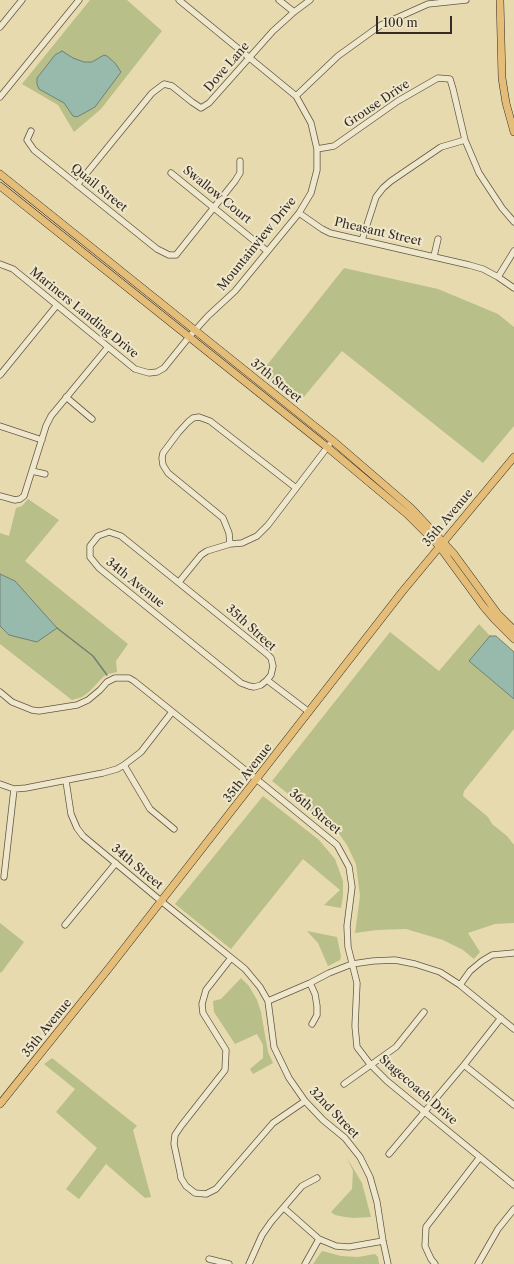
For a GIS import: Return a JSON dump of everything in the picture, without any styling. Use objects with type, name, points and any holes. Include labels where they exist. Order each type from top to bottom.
[{"type":"main road","points":[[500,0],[502,78],[506,103],[514,132]]},
{"type":"main road","name":"37th Street","points":[[0,174],[332,440],[411,508],[498,614],[514,630]]},
{"type":"main road","name":"37th Street","points":[[0,186],[407,514],[441,544],[487,611],[514,639]]},
{"type":"main road","name":"35th Avenue","points":[[0,1104],[441,544],[514,457]]},
{"type":"street","points":[[0,27],[22,0]]},
{"type":"street","points":[[0,96],[79,0]]},
{"type":"street","name":"Mountainview Drive","points":[[180,0],[296,96],[310,123],[317,149],[317,170],[311,193],[299,212],[235,291],[220,304],[189,337]]},
{"type":"street","points":[[280,0],[294,12]]},
{"type":"street","name":"Dove Lane","points":[[77,185],[152,93],[164,84],[172,86],[201,108],[216,96],[273,31],[310,0]]},
{"type":"street","points":[[296,96],[338,56],[381,25],[428,4],[466,0]]},
{"type":"street","name":"Grouse Drive","points":[[317,149],[334,146],[398,102],[438,78],[450,80],[465,140]]},
{"type":"street","name":"Quail Street","points":[[30,131],[27,140],[34,150],[157,249],[169,255],[176,255],[214,207]]},
{"type":"street","points":[[362,240],[376,198],[383,188],[441,147],[465,140],[478,173],[502,208],[514,222]]},
{"type":"street","points":[[214,207],[240,173],[240,161]]},
{"type":"street","name":"Swallow Court","points":[[171,173],[267,250]]},
{"type":"street","name":"Pheasant Street","points":[[299,212],[326,231],[483,269],[514,288]]},
{"type":"street","name":"Pheasant Street","points":[[434,256],[438,239]]},
{"type":"street","points":[[498,277],[514,251]]},
{"type":"street","name":"Mariners Landing Drive","points":[[0,264],[13,269],[135,369],[149,373],[157,372],[164,368],[189,337]]},
{"type":"street","points":[[0,375],[57,305]]},
{"type":"street","points":[[0,496],[15,500],[24,496],[51,416],[108,347]]},
{"type":"street","points":[[66,397],[92,419]]},
{"type":"street","points":[[230,544],[229,533],[223,518],[168,473],[164,466],[162,458],[164,453],[174,438],[188,422],[193,418],[199,417],[210,421],[296,488]]},
{"type":"street","points":[[0,426],[42,440]]},
{"type":"street","points":[[179,582],[201,555],[211,549],[230,544],[242,543],[256,538],[268,525],[332,440]]},
{"type":"street","points":[[32,471],[45,474]]},
{"type":"street","name":"34th Avenue","points":[[179,582],[121,536],[114,533],[109,532],[98,536],[90,546],[90,557],[98,568],[241,683],[252,687],[261,685],[267,680]]},
{"type":"street","name":"35th Street","points":[[179,582],[271,658],[273,666],[271,675],[267,680]]},
{"type":"street","points":[[0,692],[12,702],[32,710],[39,711],[77,705],[88,700],[111,680],[115,678],[129,678],[257,779]]},
{"type":"street","points":[[267,680],[309,712]]},
{"type":"street","points":[[0,784],[14,789],[66,781],[103,773],[124,765],[141,752],[172,712]]},
{"type":"street","points":[[124,765],[150,808],[174,829]]},
{"type":"street","name":"36th Street","points":[[257,779],[337,845],[349,867],[352,887],[347,926],[348,947],[352,964]]},
{"type":"street","name":"34th Street","points":[[66,781],[71,814],[77,828],[88,841],[244,969],[260,987],[268,1001]]},
{"type":"street","points":[[4,877],[14,789]]},
{"type":"street","points":[[65,925],[116,863]]},
{"type":"street","points":[[460,985],[470,972],[482,961],[492,955],[514,953]]},
{"type":"street","points":[[231,958],[206,990],[202,1004],[203,1013],[226,1050],[225,1070],[181,1126],[176,1135],[174,1144],[181,1178],[186,1186],[195,1193],[206,1194],[216,1189],[273,1123],[305,1101]]},
{"type":"street","points":[[268,1001],[352,964],[395,960],[415,964],[440,972],[460,985],[514,1029]]},
{"type":"street","name":"Stagecoach Drive","points":[[352,964],[357,983],[355,1026],[357,1047],[386,1081],[425,1111],[514,1185]]},
{"type":"street","points":[[310,983],[315,994],[317,1006],[317,1015],[312,1024]]},
{"type":"street","name":"32nd Street","points":[[268,1001],[274,1048],[289,1078],[305,1101],[323,1120],[345,1138],[360,1157],[370,1176],[377,1202],[388,1264]]},
{"type":"street","points":[[344,1084],[370,1064],[396,1047],[424,1012]]},
{"type":"street","points":[[389,1154],[464,1065],[501,1018]]},
{"type":"street","points":[[464,1065],[514,1105]]},
{"type":"street","points":[[435,1264],[424,1246],[426,1227],[480,1157]]},
{"type":"street","points":[[249,1264],[262,1235],[302,1186],[317,1178]]},
{"type":"street","points":[[284,1208],[319,1239],[336,1246],[349,1247],[383,1241]]},
{"type":"street","points":[[478,1264],[498,1230],[514,1209]]},
{"type":"street","points":[[305,1264],[319,1239]]},
{"type":"street","points":[[209,1259],[228,1264]]},
{"type":"green space","points":[[90,0],[127,0],[162,31],[101,109],[74,132],[58,105],[22,84]]},
{"type":"green space","points":[[344,268],[438,289],[498,314],[514,327],[514,426],[483,463],[342,351],[298,404],[260,374]]},
{"type":"green space","points":[[28,499],[59,520],[25,561],[128,644],[116,661],[117,672],[103,677],[82,697],[72,700],[0,644],[0,626],[9,635],[15,581],[0,574],[0,533],[9,536],[16,508],[22,506]]},
{"type":"green space","points":[[479,624],[490,636],[470,661],[514,699],[514,729],[464,791],[463,796],[488,817],[492,824],[507,836],[514,845],[514,923],[495,924],[468,933],[480,952],[474,959],[463,950],[443,940],[406,929],[377,930],[355,933],[360,896],[356,864],[347,845],[340,835],[272,781],[390,632],[439,671]]},
{"type":"green space","points":[[263,796],[319,840],[335,859],[343,881],[341,908],[324,905],[340,890],[303,859],[231,949],[175,904]]},
{"type":"green space","points":[[0,923],[24,942],[1,973],[0,972]]},
{"type":"green space","points":[[307,931],[337,937],[341,956],[340,960],[328,966],[318,943]]},
{"type":"green space","points":[[241,978],[249,986],[257,1000],[261,1012],[268,1052],[273,1063],[253,1074],[250,1069],[263,1058],[263,1045],[257,1034],[235,1044],[214,1012],[213,1001],[221,999]]},
{"type":"green space","points":[[52,1058],[137,1126],[133,1130],[151,1197],[145,1198],[106,1164],[79,1199],[66,1189],[97,1148],[56,1112],[75,1089],[44,1064]]},
{"type":"green space","points":[[347,1158],[362,1183],[371,1217],[345,1217],[335,1215],[331,1212],[352,1189],[353,1171]]},
{"type":"green space","points":[[322,1251],[341,1256],[358,1257],[375,1254],[378,1257],[379,1264],[313,1264]]},
{"type":"shaded area","points":[[62,51],[73,58],[84,62],[92,62],[104,55],[107,56],[115,63],[121,72],[95,107],[77,117],[73,116],[64,103],[39,89],[37,84],[37,78],[55,55]]},
{"type":"shaded area","points":[[0,574],[15,581],[57,628],[37,642],[9,635],[0,626]]},
{"type":"shaded area","points":[[490,636],[496,636],[514,652],[514,699],[469,661]]},
{"type":"waterway","points":[[57,628],[93,656],[107,675]]}]
